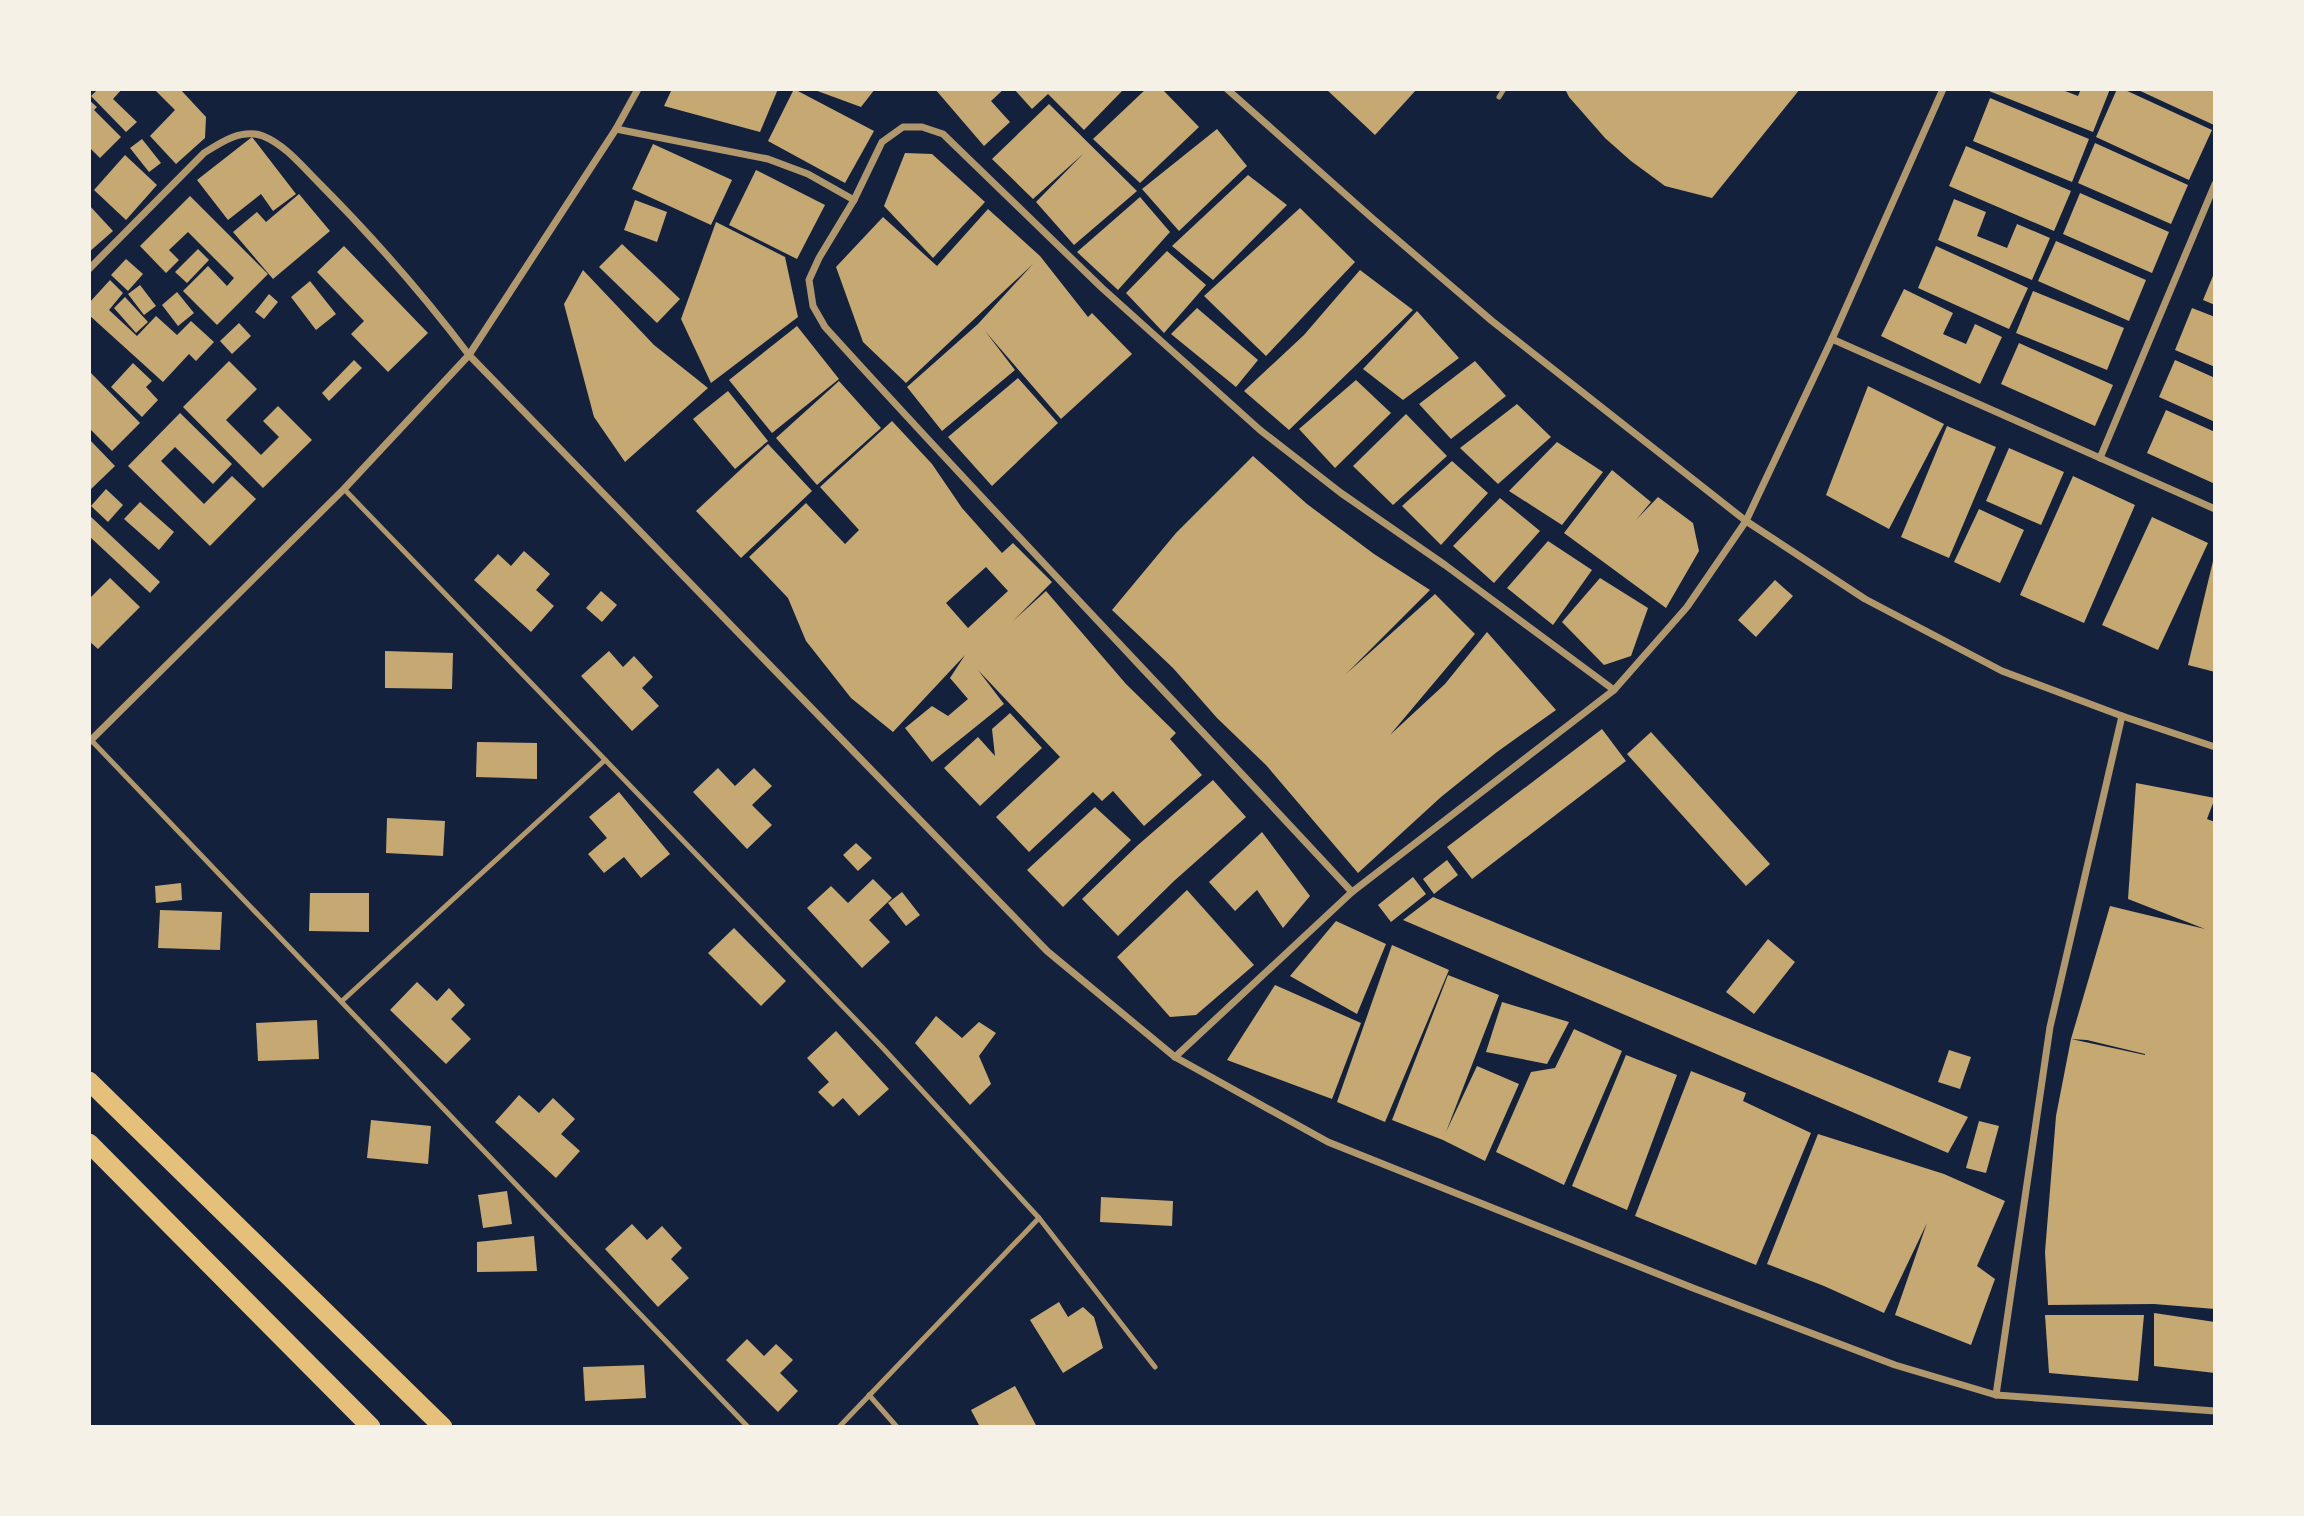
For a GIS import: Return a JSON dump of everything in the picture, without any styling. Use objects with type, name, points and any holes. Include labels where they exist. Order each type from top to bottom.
[{"type":"highway","points":[[89,1081],[443,1427]]},
{"type":"highway","points":[[89,1143],[371,1427]]},
{"type":"street","points":[[90,741],[344,489],[469,355],[616,130],[638,89]]},
{"type":"street","points":[[1227,89],[1492,321],[1746,521],[1865,599],[1991,665],[2122,716],[2215,747]]},
{"type":"street","points":[[1175,1057],[1352,892],[1614,690],[1687,607],[1746,521],[1832,339],[1943,89]]},
{"type":"street","points":[[1352,892],[940,454],[825,327],[813,306],[809,280],[819,258],[855,200],[883,142],[903,127],[922,127],[943,134],[1102,288],[1260,430],[1614,690]]},
{"type":"street","points":[[616,130],[768,159],[808,174],[855,200]]},
{"type":"street","points":[[89,269],[204,153],[222,141],[241,134],[262,135],[282,147],[361,225],[419,289],[469,355],[1047,951],[1175,1057],[1328,1142],[1642,1268],[1895,1365],[1996,1395],[2215,1411]]},
{"type":"street","points":[[2100,458],[2215,184]]},
{"type":"street","points":[[1832,339],[2215,509]]},
{"type":"street","points":[[1996,1395],[2050,1027],[2122,716]]},
{"type":"lane","points":[[1499,97],[1504,89]]},
{"type":"lane","points":[[344,489],[882,1047],[1040,1218],[1155,1367]]},
{"type":"lane","points":[[90,741],[748,1427]]},
{"type":"lane","points":[[342,1002],[605,760]]},
{"type":"lane","points":[[839,1427],[1040,1218]]},
{"type":"lane","points":[[869,1395],[897,1427]]},
{"type":"building","points":[[98,89],[122,89],[113,99],[137,122],[126,132],[91,96]]},
{"type":"building","points":[[154,89],[180,89],[206,117],[205,138],[176,164],[150,136],[175,110]]},
{"type":"building","points":[[672,89],[778,89],[760,132],[664,106]]},
{"type":"building","points":[[794,89],[874,131],[845,183],[768,141]]},
{"type":"building","points":[[812,89],[875,89],[861,107]]},
{"type":"building","points":[[935,89],[1004,89],[991,101],[1010,122],[984,146]]},
{"type":"building","points":[[1014,89],[1124,89],[1084,130],[1048,94],[1032,109]]},
{"type":"building","points":[[1146,89],[1162,89],[1199,127],[1140,183],[1093,139]]},
{"type":"building","points":[[1326,89],[1417,89],[1375,135]]},
{"type":"building","points":[[1565,89],[1800,89],[1712,198],[1665,186],[1631,161],[1605,138]]},
{"type":"building","points":[[1984,89],[2060,89],[2078,96],[2081,89],[2110,89],[2093,132]]},
{"type":"building","points":[[2117,89],[2123,89],[2212,130],[2189,180],[2096,137]]},
{"type":"building","points":[[2136,89],[2215,89],[2215,123],[2214,125]]},
{"type":"building","points":[[1990,98],[2089,139],[2072,182],[1973,141]]},
{"type":"building","points":[[89,100],[97,107],[94,110],[121,137],[100,158],[89,147]]},
{"type":"building","points":[[1049,104],[1137,191],[1074,245],[1036,202],[1083,154],[1033,199],[992,159]]},
{"type":"building","points":[[1217,129],[1247,166],[1179,231],[1142,189]]},
{"type":"building","points":[[252,137],[296,194],[273,211],[261,194],[228,220],[197,180]]},
{"type":"building","points":[[142,139],[161,163],[149,172],[130,148]]},
{"type":"building","points":[[2095,143],[2188,185],[2171,224],[2078,183]]},
{"type":"building","points":[[653,144],[732,180],[711,225],[632,189]]},
{"type":"building","points":[[1966,146],[2071,191],[2054,231],[1949,186]]},
{"type":"building","points":[[905,153],[932,154],[985,202],[933,258],[884,206]]},
{"type":"building","points":[[125,155],[157,185],[126,220],[94,190]]},
{"type":"building","points":[[756,170],[825,205],[797,259],[729,225]]},
{"type":"building","points":[[1248,175],[1287,205],[1213,280],[1172,246]]},
{"type":"building","points":[[2080,193],[2169,232],[2152,273],[2063,234]]},
{"type":"building","points":[[299,194],[330,231],[273,279],[233,232],[257,212],[266,222]]},
{"type":"building","points":[[190,196],[268,274],[217,325],[183,291],[208,266],[227,286],[234,278],[188,232],[169,250],[179,260],[166,273],[140,246]]},
{"type":"building","points":[[1140,197],[1170,232],[1118,290],[1077,252]]},
{"type":"building","points":[[1954,199],[1986,212],[1977,236],[2007,248],[2017,224],[2050,238],[2032,280],[1938,240]]},
{"type":"building","points":[[635,200],[667,212],[657,242],[624,230]]},
{"type":"building","points":[[89,205],[113,231],[89,252]]},
{"type":"building","points":[[1300,208],[1355,262],[1266,356],[1204,296]]},
{"type":"building","points":[[988,209],[1040,256],[1088,317],[1092,313],[1132,354],[1061,419],[985,331],[1015,370],[942,431],[907,387],[978,324],[1033,264],[906,383],[863,342],[836,267],[883,217],[937,266]]},
{"type":"building","points":[[716,222],[785,257],[798,317],[711,383],[681,319]]},
{"type":"building","points":[[2056,241],[2146,280],[2129,321],[2038,281]]},
{"type":"building","points":[[622,244],[680,299],[657,323],[599,267]]},
{"type":"building","points":[[344,246],[428,333],[388,372],[351,334],[364,321],[317,272]]},
{"type":"building","points":[[1936,246],[2028,288],[2009,329],[1918,288]]},
{"type":"building","points":[[198,249],[209,260],[187,283],[175,272]]},
{"type":"building","points":[[1167,251],[1206,285],[1164,333],[1126,293]]},
{"type":"building","points":[[126,259],[143,274],[128,291],[111,275]]},
{"type":"building","points":[[583,270],[654,345],[708,388],[625,462],[594,417],[564,304]]},
{"type":"building","points":[[1360,270],[1413,310],[1289,430],[1244,391],[1304,335]]},
{"type":"building","points":[[2215,271],[2215,305],[2203,300]]},
{"type":"building","points":[[110,280],[123,293],[109,310],[137,336],[156,316],[177,335],[191,321],[214,342],[196,361],[189,354],[163,382],[89,315],[89,303]]},
{"type":"building","points":[[310,281],[336,314],[316,330],[291,297]]},
{"type":"building","points":[[140,285],[156,306],[144,315],[128,294]]},
{"type":"building","points":[[1904,289],[1953,313],[1943,334],[1966,344],[1975,324],[2002,337],[1980,384],[1881,336]]},
{"type":"building","points":[[2033,291],[2124,328],[2107,370],[2016,333]]},
{"type":"building","points":[[177,292],[194,313],[178,326],[162,305]]},
{"type":"building","points":[[269,294],[278,302],[264,319],[255,312]]},
{"type":"building","points":[[125,297],[148,322],[136,333],[114,308]]},
{"type":"building","points":[[1197,308],[1258,360],[1236,387],[1171,334]]},
{"type":"building","points":[[2192,308],[2215,317],[2215,367],[2175,350]]},
{"type":"building","points":[[1417,311],[1459,358],[1403,400],[1363,369]]},
{"type":"building","points":[[239,323],[251,336],[232,354],[220,341]]},
{"type":"building","points":[[797,326],[839,379],[772,433],[729,380]]},
{"type":"building","points":[[2019,343],[2113,385],[2095,426],[2001,384]]},
{"type":"building","points":[[354,360],[362,368],[329,401],[322,393]]},
{"type":"building","points":[[2175,360],[2215,378],[2215,422],[2159,397]]},
{"type":"building","points":[[229,361],[257,389],[226,420],[261,455],[279,437],[263,421],[278,406],[312,440],[263,488],[183,407]]},
{"type":"building","points":[[1475,361],[1506,396],[1451,439],[1419,404]]},
{"type":"building","points":[[133,363],[152,381],[146,387],[158,400],[142,417],[111,387]]},
{"type":"building","points":[[89,371],[140,423],[112,451],[89,428]]},
{"type":"building","points":[[1018,378],[1058,423],[992,486],[948,437]]},
{"type":"building","points":[[1356,380],[1391,413],[1335,468],[1299,429]]},
{"type":"building","points":[[839,381],[881,428],[817,485],[776,438]]},
{"type":"building","points":[[1868,386],[1944,424],[1889,529],[1826,495]]},
{"type":"building","points":[[728,391],[768,441],[735,469],[693,419]]},
{"type":"building","points":[[1517,404],[1551,437],[1498,484],[1460,448]]},
{"type":"building","points":[[2166,410],[2215,432],[2215,484],[2147,453]]},
{"type":"building","points":[[180,413],[232,464],[213,484],[175,447],[161,461],[204,504],[232,476],[256,499],[210,546],[128,466]]},
{"type":"building","points":[[1406,414],[1447,456],[1393,505],[1353,466]]},
{"type":"building","points":[[892,421],[932,464],[962,508],[1002,553],[1013,543],[1052,582],[1012,622],[1046,591],[1126,684],[1176,733],[1170,739],[1202,775],[1144,826],[1113,791],[1102,801],[1093,792],[1029,852],[996,817],[1060,757],[978,670],[1004,704],[932,762],[905,728],[932,706],[948,716],[968,699],[950,678],[965,655],[893,732],[851,698],[806,641],[788,598],[749,557],[806,503],[845,544],[859,530],[820,487]],"holes":[[[986,567],[1008,591],[968,628],[946,603]]]},
{"type":"building","points":[[1947,426],[1996,447],[1949,558],[1901,537]]},
{"type":"building","points":[[89,439],[115,466],[89,491]]},
{"type":"building","points":[[1557,442],[1603,472],[1562,525],[1509,491]]},
{"type":"building","points":[[768,444],[812,491],[741,558],[696,511]]},
{"type":"building","points":[[2009,448],[2064,472],[2041,525],[1986,501]]},
{"type":"building","points":[[1253,456],[1307,504],[1374,554],[1430,590],[1346,674],[1435,594],[1475,634],[1390,735],[1445,684],[1487,632],[1556,710],[1497,752],[1441,797],[1358,873],[1266,765],[1217,718],[1173,668],[1112,610],[1176,533]]},
{"type":"building","points":[[1452,461],[1488,493],[1441,545],[1402,506]]},
{"type":"building","points":[[1612,470],[1651,502],[1636,520],[1658,497],[1693,523],[1699,551],[1666,608],[1564,533]]},
{"type":"building","points":[[2073,476],[2135,505],[2084,623],[2020,595]]},
{"type":"building","points":[[106,489],[123,505],[108,522],[91,506]]},
{"type":"building","points":[[1500,498],[1540,531],[1494,583],[1453,546]]},
{"type":"building","points":[[140,502],[174,532],[159,550],[124,519]]},
{"type":"building","points":[[1979,509],[2024,530],[2000,583],[1954,562]]},
{"type":"building","points":[[89,515],[160,582],[150,593],[89,536]]},
{"type":"building","points":[[2152,517],[2208,543],[2158,650],[2102,625]]},
{"type":"building","points":[[1548,541],[1592,570],[1553,625],[1507,588]]},
{"type":"building","points":[[524,551],[550,574],[536,590],[554,606],[531,632],[474,580],[498,554],[511,566]]},
{"type":"building","points":[[2215,557],[2215,672],[2188,665]]},
{"type":"building","points":[[110,578],[140,607],[98,649],[89,641],[89,599]]},
{"type":"building","points":[[1600,578],[1648,608],[1631,656],[1604,665],[1562,622]]},
{"type":"building","points":[[1775,580],[1793,596],[1756,637],[1738,620]]},
{"type":"building","points":[[601,591],[617,605],[602,622],[586,608]]},
{"type":"building","points":[[385,651],[453,653],[452,689],[385,688]]},
{"type":"building","points":[[609,651],[623,667],[634,656],[653,677],[642,688],[659,706],[632,731],[581,676]]},
{"type":"building","points":[[1010,713],[1042,748],[980,806],[944,768],[978,737],[995,756],[992,729]]},
{"type":"building","points":[[1602,729],[1626,761],[1472,879],[1447,847]]},
{"type":"building","points":[[1651,732],[1770,864],[1746,886],[1627,754]]},
{"type":"building","points":[[477,742],[537,743],[537,779],[476,777]]},
{"type":"building","points":[[718,768],[735,786],[754,768],[772,786],[752,805],[772,825],[747,849],[693,792]]},
{"type":"building","points":[[1213,780],[1246,817],[1174,881],[1118,936],[1082,899],[1138,845]]},
{"type":"building","points":[[2136,783],[2215,798],[2207,819],[2215,822],[2215,1309],[2154,1304],[2048,1305],[2045,1252],[2056,1116],[2071,1039],[2110,906],[2205,929],[2128,899]],"holes":[[[2071,1039],[2087,1040],[2145,1054],[2145,1055]]]},
{"type":"building","points":[[619,792],[670,854],[641,878],[624,857],[604,873],[588,854],[607,838],[589,817]]},
{"type":"building","points":[[1095,807],[1131,840],[1063,907],[1027,870]]},
{"type":"building","points":[[387,818],[445,821],[443,856],[386,853]]},
{"type":"building","points":[[1262,832],[1310,896],[1283,928],[1257,890],[1235,911],[1209,882]]},
{"type":"building","points":[[856,843],[872,858],[858,871],[843,855]]},
{"type":"building","points":[[1447,860],[1458,875],[1434,894],[1423,879]]},
{"type":"building","points":[[1413,877],[1426,894],[1391,922],[1378,905]]},
{"type":"building","points":[[873,879],[892,898],[869,920],[890,942],[862,968],[807,908],[831,886],[848,903]]},
{"type":"building","points":[[181,883],[182,900],[156,903],[155,886]]},
{"type":"building","points":[[1187,890],[1254,965],[1196,1015],[1170,1017],[1117,957]]},
{"type":"building","points":[[902,892],[920,915],[906,926],[888,903]]},
{"type":"building","points":[[310,893],[369,893],[369,932],[309,931]]},
{"type":"building","points":[[1433,897],[1968,1117],[1948,1153],[1403,920]]},
{"type":"building","points":[[160,910],[222,912],[220,950],[158,948]]},
{"type":"building","points":[[1336,921],[1386,944],[1357,1014],[1290,976]]},
{"type":"building","points":[[734,928],[786,981],[761,1006],[708,953]]},
{"type":"building","points":[[1768,939],[1795,962],[1754,1014],[1726,992]]},
{"type":"building","points":[[1392,945],[1449,970],[1385,1122],[1337,1102]]},
{"type":"building","points":[[1448,975],[1499,995],[1446,1132],[1477,1066],[1519,1084],[1485,1161],[1443,1140],[1392,1120]]},
{"type":"building","points":[[417,982],[437,1001],[449,988],[465,1005],[451,1019],[471,1039],[446,1064],[390,1010]]},
{"type":"building","points":[[1275,985],[1361,1023],[1332,1099],[1227,1060]]},
{"type":"building","points":[[1502,1002],[1569,1022],[1547,1064],[1486,1052]]},
{"type":"building","points":[[936,1016],[962,1038],[979,1022],[996,1033],[979,1056],[991,1084],[970,1105],[915,1043]]},
{"type":"building","points":[[317,1020],[319,1059],[258,1061],[256,1023]]},
{"type":"building","points":[[1574,1029],[1622,1051],[1564,1185],[1496,1152],[1531,1072],[1555,1068]]},
{"type":"building","points":[[836,1031],[889,1089],[859,1116],[843,1098],[833,1107],[818,1092],[829,1082],[807,1058]]},
{"type":"building","points":[[1949,1050],[1971,1057],[1960,1089],[1938,1082]]},
{"type":"building","points":[[1626,1055],[1677,1075],[1627,1210],[1572,1186]]},
{"type":"building","points":[[1691,1071],[1746,1093],[1743,1101],[1811,1133],[1756,1265],[1635,1216]]},
{"type":"building","points":[[519,1095],[539,1113],[553,1098],[575,1119],[561,1134],[580,1151],[556,1178],[495,1122]]},
{"type":"building","points":[[371,1120],[431,1126],[428,1164],[367,1158]]},
{"type":"building","points":[[1979,1121],[1999,1126],[1986,1173],[1966,1168]]},
{"type":"building","points":[[1818,1134],[1944,1174],[2005,1201],[1977,1266],[1995,1279],[1971,1345],[1895,1315],[1927,1223],[1884,1313],[1767,1264]]},
{"type":"building","points":[[507,1191],[512,1224],[483,1228],[478,1195]]},
{"type":"building","points":[[1101,1197],[1173,1201],[1172,1226],[1100,1222]]},
{"type":"building","points":[[632,1224],[647,1240],[662,1226],[682,1248],[671,1259],[689,1278],[658,1307],[605,1249]]},
{"type":"building","points":[[534,1236],[537,1271],[477,1272],[477,1242]]},
{"type":"building","points":[[1059,1302],[1068,1317],[1083,1307],[1094,1317],[1103,1348],[1063,1373],[1030,1320]]},
{"type":"building","points":[[2154,1313],[2215,1322],[2215,1373],[2154,1366]]},
{"type":"building","points":[[2045,1315],[2144,1315],[2138,1381],[2049,1373]]},
{"type":"building","points":[[747,1339],[764,1356],[776,1344],[793,1360],[780,1373],[798,1391],[778,1412],[726,1360]]},
{"type":"building","points":[[644,1365],[646,1398],[585,1401],[583,1367]]},
{"type":"building","points":[[1015,1386],[1037,1427],[980,1427],[971,1410]]}]
